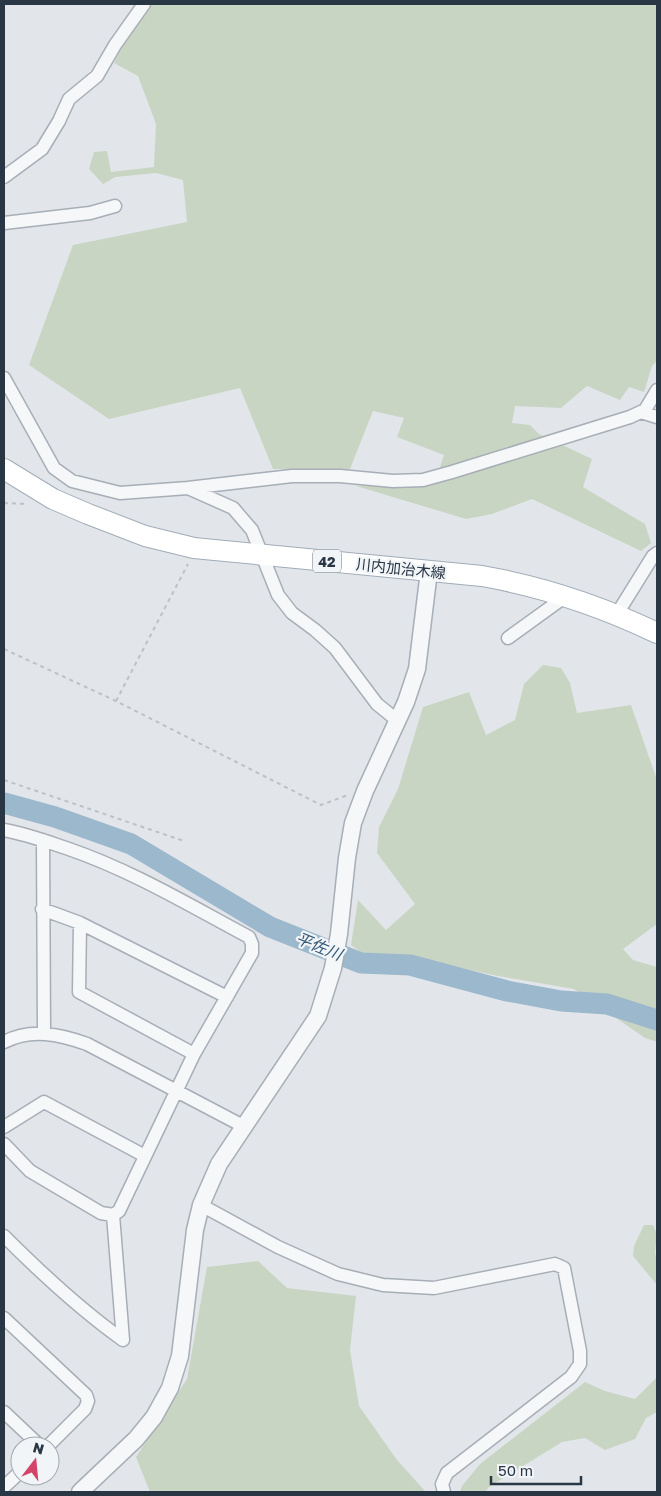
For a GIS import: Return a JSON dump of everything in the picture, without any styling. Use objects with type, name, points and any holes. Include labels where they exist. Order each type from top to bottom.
[{"type":"main road","name":"川内加治木線","points":[[4,469],[53,499],[145,536],[194,548],[482,576],[515,582],[566,596],[617,614],[657,633]]},
{"type":"street","points":[[4,177],[42,149],[59,121],[69,99],[97,76],[114,45],[144,4]]},
{"type":"street","points":[[4,223],[26,222],[90,213],[114,206]]},
{"type":"street","points":[[4,378],[54,468],[72,481],[120,493],[188,488],[292,476],[340,476],[393,481],[423,480],[630,417],[645,410],[657,390]]},
{"type":"street","points":[[641,412],[657,417]]},
{"type":"street","points":[[188,488],[233,508],[252,530],[278,594],[292,614],[315,630],[335,648],[377,704],[398,721]]},
{"type":"street","points":[[617,614],[653,556],[657,553]]},
{"type":"street","points":[[636,582],[657,565]]},
{"type":"street","points":[[80,1492],[136,1439],[154,1417],[170,1388],[180,1356],[195,1230],[201,1204],[219,1164],[318,1016],[333,968],[339,934],[349,842],[365,791],[398,721],[417,669],[429,571]]},
{"type":"street","points":[[508,638],[566,596]]},
{"type":"street","points":[[4,830],[28,834],[132,874],[249,937],[252,944],[252,953],[194,1054],[119,1211],[113,1215],[101,1212],[30,1170],[4,1144]]},
{"type":"street","points":[[43,840],[44,1033]]},
{"type":"street","points":[[42,909],[80,923],[227,997]]},
{"type":"street","points":[[80,923],[79,992],[194,1054]]},
{"type":"street","points":[[4,1042],[28,1035],[44,1033],[66,1036],[87,1044],[244,1127]]},
{"type":"street","points":[[4,1127],[44,1102],[145,1156]]},
{"type":"street","points":[[201,1204],[286,1251],[338,1274],[383,1286],[434,1288],[556,1264],[564,1268],[580,1351],[580,1364],[570,1377],[447,1473],[442,1484],[444,1492]]},
{"type":"street","points":[[4,1236],[105,1327],[123,1340],[113,1215]]},
{"type":"street","points":[[4,1318],[82,1391],[88,1401],[85,1408],[58,1436]]},
{"type":"street","points":[[4,1412],[29,1436]]},
{"type":"path","points":[[4,503],[28,504]]},
{"type":"path","points":[[116,701],[186,568],[194,548]]},
{"type":"path","points":[[4,649],[116,701],[322,805],[365,791]]},
{"type":"path","points":[[4,780],[184,842]]},
{"type":"green space","points":[[151,4],[657,4],[657,361],[652,366],[644,392],[629,387],[620,400],[587,386],[561,408],[515,406],[512,423],[530,425],[539,434],[592,459],[583,487],[645,524],[651,543],[641,551],[532,499],[492,514],[466,519],[356,486],[435,483],[444,455],[397,437],[404,418],[373,411],[350,469],[273,469],[240,388],[109,419],[29,365],[73,245],[187,222],[183,180],[156,173],[115,177],[103,184],[89,169],[94,152],[107,151],[111,172],[154,167],[156,124],[138,76],[114,63],[132,28]]},
{"type":"green space","points":[[543,665],[561,668],[570,683],[577,713],[631,705],[657,780],[657,924],[623,949],[633,960],[657,967],[657,1042],[645,1038],[574,989],[498,976],[401,955],[365,955],[351,945],[358,900],[386,930],[415,904],[377,853],[379,827],[398,789],[423,707],[469,692],[486,735],[515,720],[524,684]]},
{"type":"green space","points":[[644,1225],[653,1225],[657,1234],[655,1254],[657,1258],[657,1285],[633,1256],[634,1246]]},
{"type":"green space","points":[[258,1261],[287,1288],[356,1296],[350,1350],[359,1406],[397,1460],[426,1492],[150,1492],[136,1457],[187,1379],[207,1267]]},
{"type":"green space","points":[[657,1377],[657,1412],[646,1418],[635,1439],[605,1450],[585,1438],[562,1442],[489,1487],[485,1492],[460,1492],[462,1486],[480,1464],[585,1382],[605,1391],[635,1399]]},
{"type":"waterway","name":"平佐川","points":[[4,803],[55,817],[131,844],[270,927],[361,963],[410,965],[507,991],[561,1001],[607,1004],[657,1020]]}]
